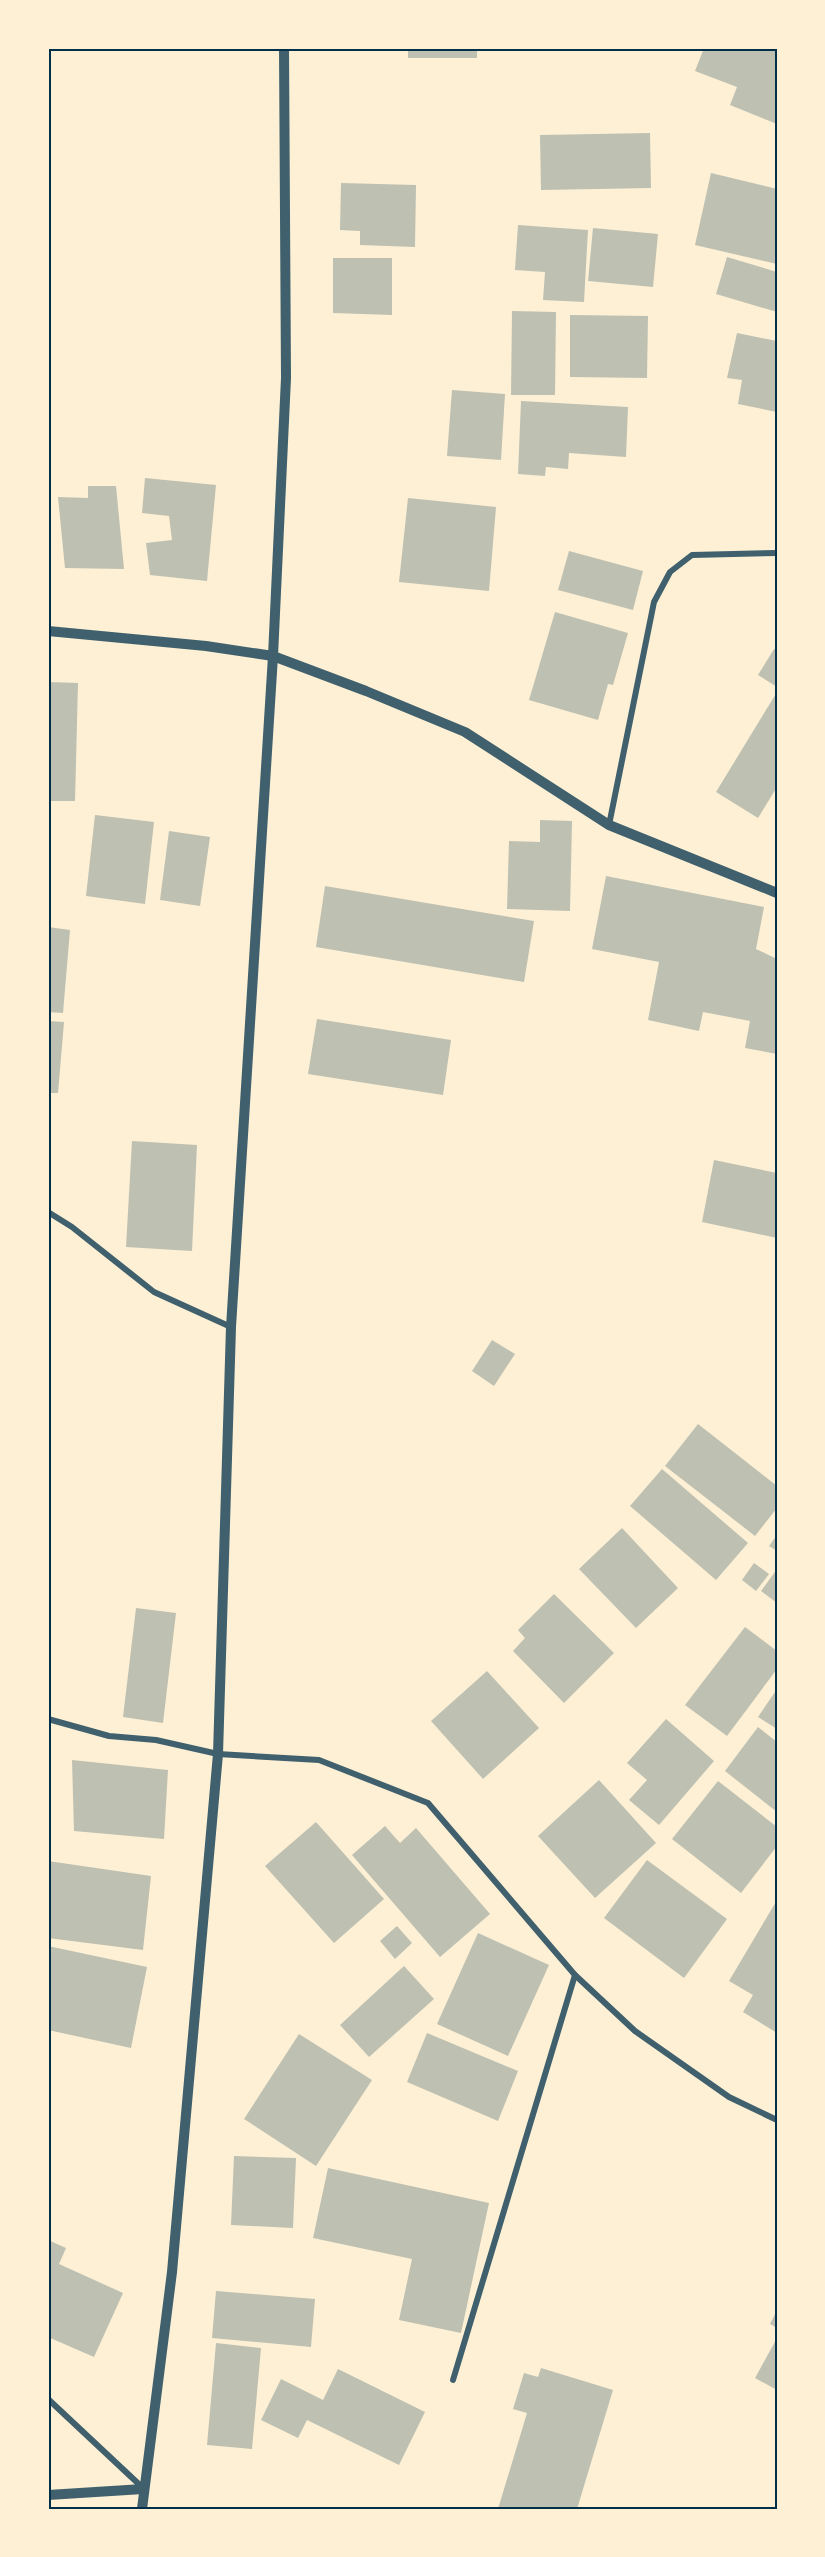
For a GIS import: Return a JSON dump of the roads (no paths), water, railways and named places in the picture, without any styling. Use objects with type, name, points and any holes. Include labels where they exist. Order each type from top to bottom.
[{"type":"street","points":[[142,2509],[172,2272],[218,1754],[231,1327],[273,656],[286,378],[284,48]]},
{"type":"street","points":[[609,825],[654,602],[670,572],[692,555],[777,553]]},
{"type":"street","points":[[48,631],[206,646],[273,656],[465,732],[609,825],[777,892]]},
{"type":"street","points":[[48,1212],[72,1227],[154,1292],[231,1327]]},
{"type":"street","points":[[48,1719],[110,1736],[156,1740],[218,1754],[319,1760],[428,1803],[574,1975],[635,2031],[729,2097],[777,2120]]},
{"type":"street","points":[[453,2380],[574,1975]]},
{"type":"street","points":[[48,2398],[143,2488]]},
{"type":"street","points":[[48,2495],[143,2488]]}]
